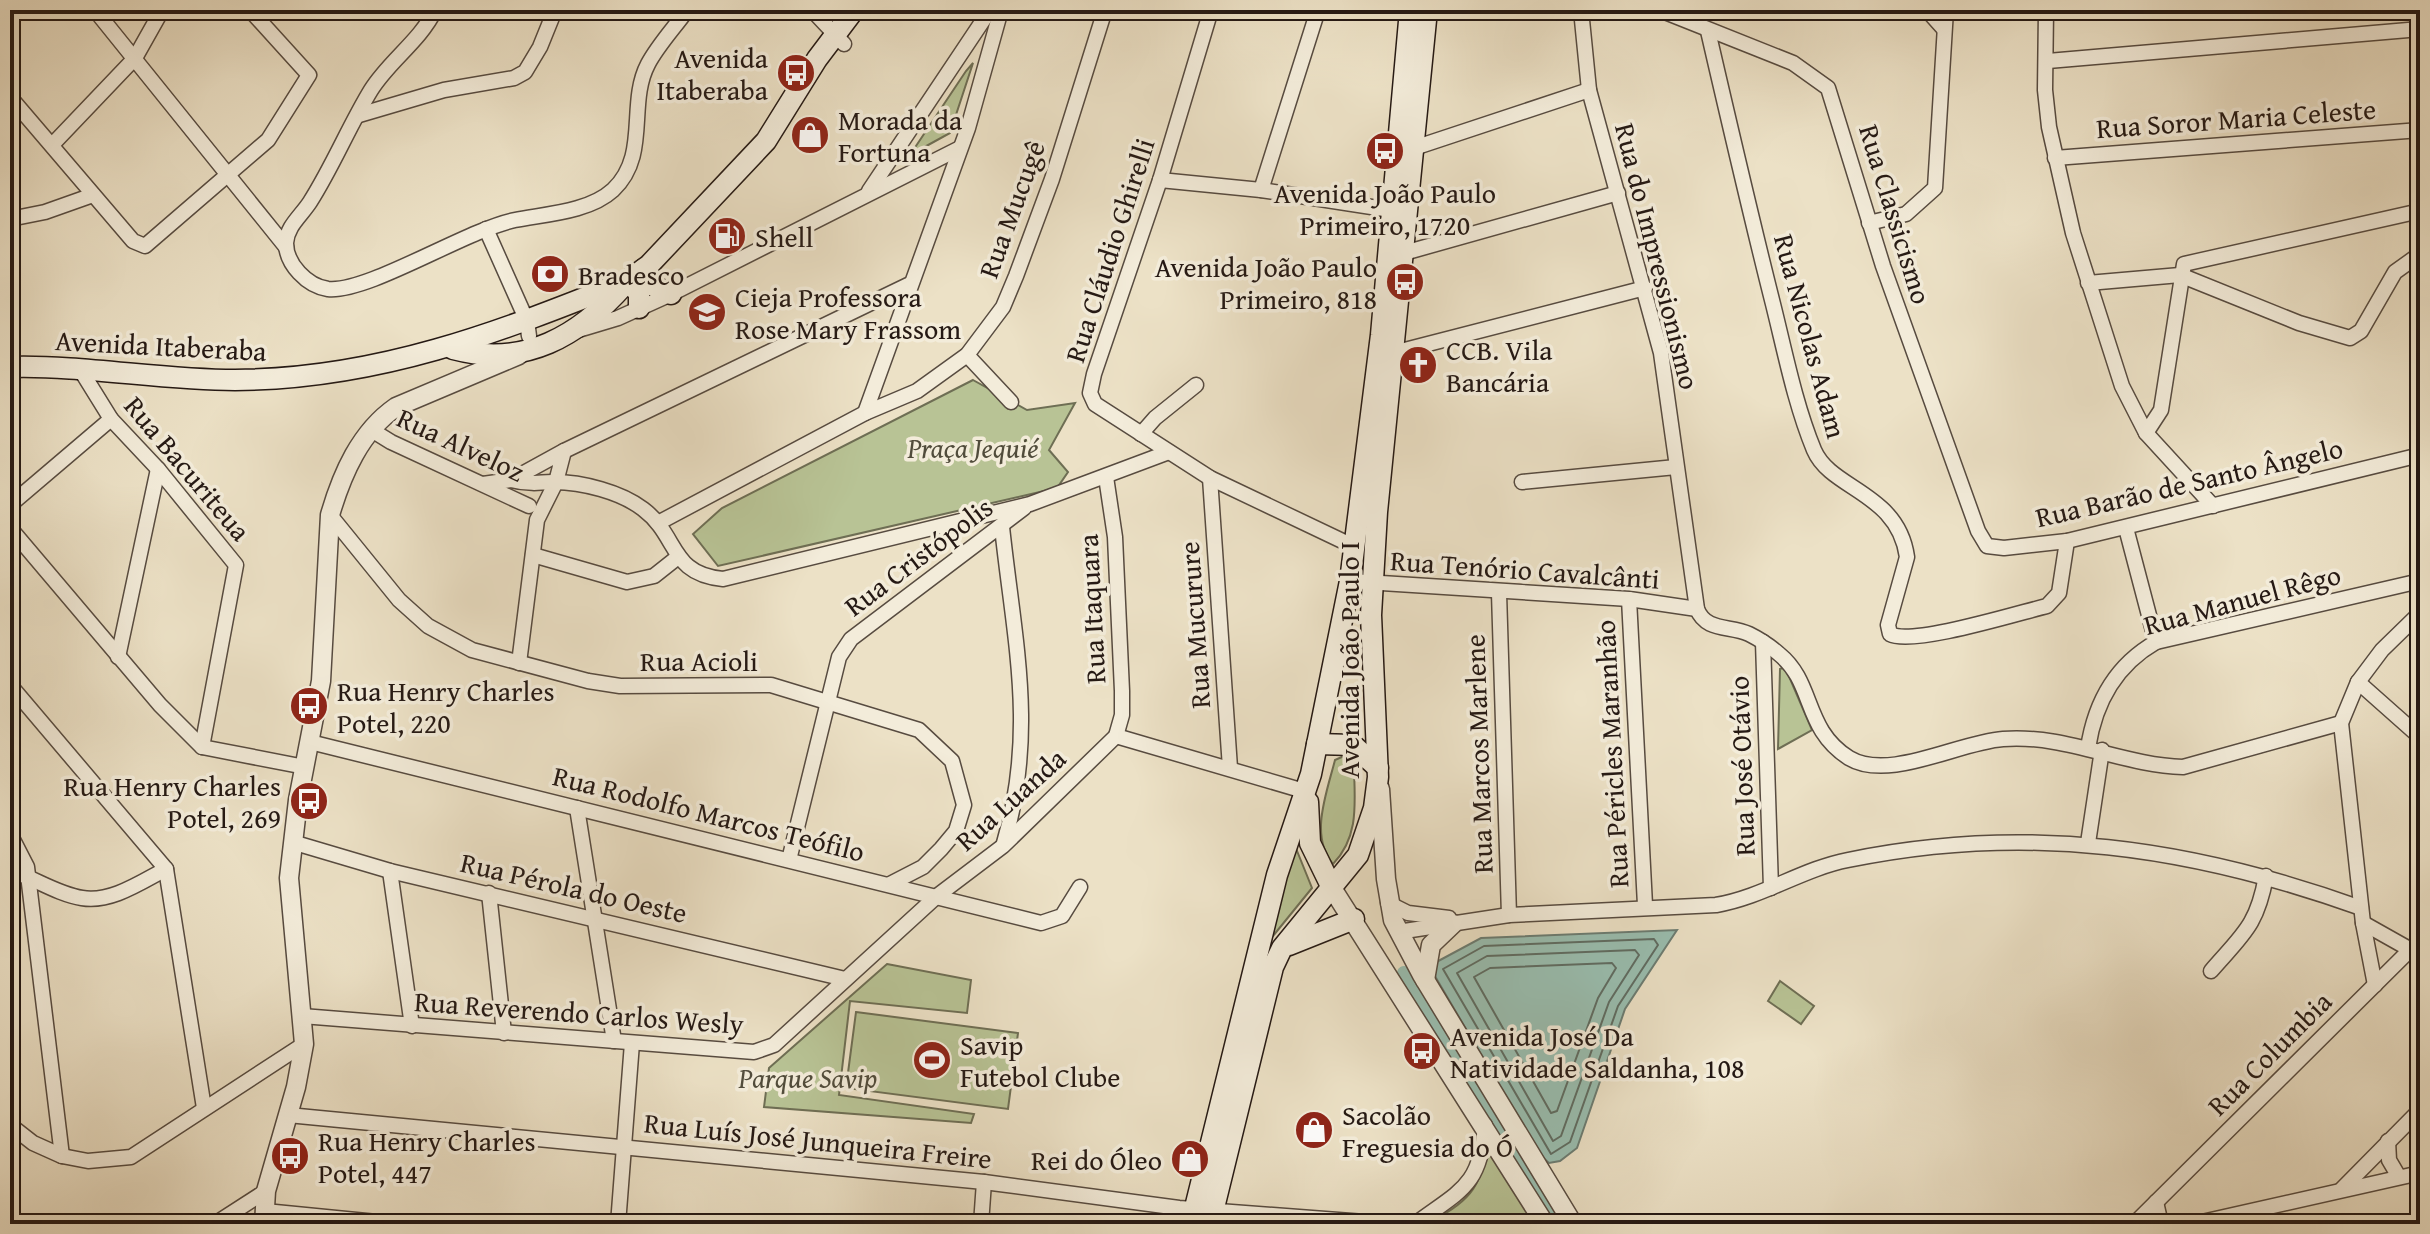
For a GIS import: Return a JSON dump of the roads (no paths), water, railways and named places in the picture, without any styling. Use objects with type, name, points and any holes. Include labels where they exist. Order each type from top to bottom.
[{"type":"main road","name":"Avenida Itaberaba","points":[[10,367],[80,369],[192,379],[279,379],[365,368],[451,348],[578,330],[766,141],[839,39],[854,10]]},
{"type":"main road","points":[[839,39],[867,10]]},
{"type":"main road","name":"Avenida João Paulo I","points":[[1202,1217],[1274,887],[1308,783],[1350,581],[1380,350],[1410,10]]},
{"type":"main road","name":"Avenida João Paulo I","points":[[1202,1217],[1273,967],[1282,948],[1358,855],[1368,833],[1378,772],[1373,584],[1427,10]]},
{"type":"main road","name":"Avenida Itaberaba","points":[[527,337],[636,275]]},
{"type":"main road","points":[[636,275],[671,294]]},
{"type":"main road","points":[[636,275],[639,308]]},
{"type":"main road","points":[[495,354],[527,337]]},
{"type":"main road","name":"Avenida Itaberaba","points":[[451,348],[495,354]]},
{"type":"main road","points":[[1317,744],[1353,745],[1378,772]]},
{"type":"main road","points":[[1308,783],[1310,843],[1332,888]]},
{"type":"main road","points":[[1282,948],[1354,919]]},
{"type":"street","points":[[95,10],[231,175],[286,247],[299,273],[318,286],[330,289],[376,276],[486,229],[595,202],[613,190],[633,157],[642,84],[648,64],[687,10]]},
{"type":"street","points":[[52,145],[135,58],[162,10]]},
{"type":"street","points":[[10,97],[141,247],[231,175],[268,140],[309,75],[250,10]]},
{"type":"street","points":[[286,247],[288,231],[309,205],[371,89],[425,28],[435,10]]},
{"type":"street","points":[[359,115],[444,90],[514,78],[525,72],[540,47],[555,10]]},
{"type":"street","points":[[812,10],[839,39]]},
{"type":"street","points":[[868,191],[990,10]]},
{"type":"street","points":[[865,413],[908,285],[960,148],[1001,10]]},
{"type":"street","name":"Rua Mucugê","points":[[658,523],[865,413],[917,391],[967,355],[1003,307],[1016,276],[1052,179],[1105,10]]},
{"type":"street","name":"Rua Cláudio Ghirelli","points":[[1211,10],[1160,180],[1090,393],[1095,404],[1210,478],[1355,547]]},
{"type":"street","points":[[1261,190],[1318,10]]},
{"type":"street","name":"Rua do Impressionismo","points":[[1581,10],[1589,90],[1661,353],[1697,609]]},
{"type":"street","name":"Rua Classicismo","points":[[1660,10],[1793,63],[1828,88],[1869,223],[1978,531]]},
{"type":"street","points":[[1927,10],[1944,29]]},
{"type":"street","points":[[1869,223],[1911,212],[1935,188],[1946,10]]},
{"type":"street","points":[[2046,10],[2048,61],[2045,90],[2055,158],[2088,283],[2122,386],[2146,433],[2213,506]]},
{"type":"street","points":[[2048,61],[2420,29]]},
{"type":"street","name":"Rua Nicolas Adam","points":[[1708,31],[1790,373],[1814,450],[1826,466],[1863,491],[1899,530],[1907,557],[1888,628],[1897,638],[1920,636],[2047,606],[2057,598],[2061,587],[2067,541]]},
{"type":"street","points":[[1414,148],[1589,90]]},
{"type":"street","name":"Rua Soror Maria Celeste","points":[[2055,158],[2420,130]]},
{"type":"street","points":[[578,330],[671,294],[868,191],[960,148]]},
{"type":"street","points":[[1160,180],[1261,190],[1391,210]]},
{"type":"street","points":[[1404,253],[1618,193]]},
{"type":"street","points":[[10,219],[45,212],[93,195]]},
{"type":"street","points":[[2146,433],[2155,423],[2163,398],[2182,266],[2420,211]]},
{"type":"street","points":[[397,1224],[264,1218],[266,1191],[304,1044],[289,901],[292,842],[326,628],[330,515],[337,491],[370,429],[396,407],[464,377],[527,337],[486,229]]},
{"type":"street","points":[[2088,283],[2180,275],[2299,323],[2350,338],[2361,331],[2383,287],[2395,272],[2420,254]]},
{"type":"street","points":[[483,484],[511,480],[564,451],[908,285]]},
{"type":"street","points":[[1393,353],[1645,288]]},
{"type":"street","points":[[464,377],[495,354]]},
{"type":"street","points":[[967,355],[1011,402]]},
{"type":"street","name":"Rua Bacuriteua","points":[[80,369],[111,419],[158,469],[236,565],[202,747]]},
{"type":"street","points":[[1141,434],[1155,418],[1196,385]]},
{"type":"street","points":[[10,505],[111,419]]},
{"type":"street","name":"Rua Alveloz","points":[[370,429],[391,442],[529,506]]},
{"type":"street","points":[[519,663],[537,520],[556,482],[564,451]]},
{"type":"street","points":[[658,523],[689,570],[705,578],[723,579],[1030,504],[1169,452]]},
{"type":"street","name":"Rua Barão de Santo Ângelo","points":[[1978,531],[1990,547],[2067,541],[2420,455]]},
{"type":"street","points":[[1522,482],[1676,467]]},
{"type":"street","points":[[118,657],[158,469]]},
{"type":"street","name":"Rua Itaquara","points":[[1106,477],[1115,537],[1122,691],[1122,715],[1116,736]]},
{"type":"street","name":"Rua Mucurure","points":[[1210,478],[1230,768]]},
{"type":"street","name":"Rua Alveloz","points":[[511,480],[556,482],[628,499],[658,523]]},
{"type":"street","name":"Rua Alveloz","points":[[511,480],[537,520]]},
{"type":"street","name":"Rua Cristópolis","points":[[789,860],[831,700],[839,657],[851,639],[1030,504]]},
{"type":"street","name":"Rua Acioli","points":[[330,515],[399,600],[428,626],[472,650],[620,686],[771,685],[831,700],[919,730],[952,761],[960,781],[964,805],[956,831],[923,867],[890,884]]},
{"type":"street","points":[[1002,527],[1023,710],[1021,766],[1003,846]]},
{"type":"street","points":[[10,528],[118,657],[202,747],[305,767]]},
{"type":"street","points":[[2126,528],[2156,642]]},
{"type":"street","points":[[533,555],[627,582],[654,576],[678,557]]},
{"type":"street","name":"Rua Tenório Cavalcânti","points":[[1350,581],[1629,599],[1697,609]]},
{"type":"street","name":"Rua Manuel Rêgo","points":[[2088,843],[2100,703],[2118,672],[2138,652],[2156,642],[2420,581]]},
{"type":"street","name":"Rua Marcos Marlene","points":[[1499,593],[1509,915]]},
{"type":"street","name":"Rua Péricles Maranhão","points":[[1629,599],[1645,905]]},
{"type":"street","points":[[1697,609],[1709,624],[1748,633],[1790,664],[1824,738],[1860,763],[1888,766],[2001,739],[2035,739],[2095,749],[2161,766],[2183,767],[2341,723]]},
{"type":"street","points":[[2375,985],[2362,916],[2341,723],[2358,682],[2382,650],[2420,613]]},
{"type":"street","name":"Rua José Otávio","points":[[1763,642],[1771,888]]},
{"type":"street","points":[[2358,682],[2420,737]]},
{"type":"street","points":[[10,685],[166,869],[204,1108]]},
{"type":"street","points":[[1116,736],[1230,768],[1308,783]]},
{"type":"street","name":"Rua Luanda","points":[[937,896],[1003,846],[1116,736]]},
{"type":"street","name":"Rua Rodolfo Marcos Teófilo","points":[[310,742],[1044,923],[1062,916],[1080,887]]},
{"type":"street","points":[[1378,772],[1388,903],[1398,932],[1573,1224]]},
{"type":"street","points":[[577,808],[614,1041]]},
{"type":"street","points":[[10,834],[23,855],[27,876],[62,1156]]},
{"type":"street","name":"Rua Pérola do Oeste","points":[[292,842],[390,871],[845,979]]},
{"type":"street","points":[[1354,919],[1379,930],[1398,932],[1509,915],[1645,905],[1716,905],[1740,901],[1843,861],[1942,843],[2088,843],[2266,876],[2362,916],[2415,945]]},
{"type":"street","points":[[10,870],[83,899],[112,894],[166,869]]},
{"type":"street","points":[[390,871],[412,1026]]},
{"type":"street","points":[[2211,971],[2254,922],[2260,909],[2266,876]]},
{"type":"street","points":[[1332,888],[1545,1224]]},
{"type":"street","points":[[489,893],[504,1033]]},
{"type":"street","name":"Rua Reverendo Carlos Wesly","points":[[302,1016],[632,1043],[765,1050],[937,896]]},
{"type":"street","points":[[1388,903],[1408,913],[1478,919]]},
{"type":"street","points":[[1424,978],[1431,945],[1453,924]]},
{"type":"street","name":"Rua Columbia","points":[[2134,1224],[2415,945]]},
{"type":"street","points":[[1385,969],[1390,957],[1399,955],[1424,978]]},
{"type":"street","points":[[618,1224],[632,1043]]},
{"type":"street","points":[[10,1125],[33,1143],[62,1156],[88,1161],[131,1157],[304,1044]]},
{"type":"street","points":[[2342,1189],[2420,1110]]},
{"type":"street","name":"Rua Luís José Junqueira Freire","points":[[288,1115],[984,1182],[1202,1217],[1391,1224]]},
{"type":"street","points":[[1415,1224],[1467,1187],[1479,1164],[1485,1125]]},
{"type":"street","points":[[2388,1141],[2389,1160],[2399,1177]]},
{"type":"street","points":[[2193,1224],[2420,1173]]},
{"type":"street","points":[[981,1224],[984,1182]]},
{"type":"street","points":[[215,1224],[266,1191]]},
{"type":"street","points":[[2156,1202],[2161,1224]]},
{"type":"water","points":[[1677,930],[1625,1009],[1577,1148],[1560,1161],[1549,1163],[1540,1155],[1429,966],[1481,938]]},
{"type":"waterway","points":[[1404,973],[1555,1224]]},
{"type":"place","name":"Avenida Itaberaba","points":[[796,73]]},
{"type":"place","name":"Morada da Fortuna","points":[[810,135]]},
{"type":"place","name":"Avenida João Paulo Primeiro, 1720","points":[[1385,151]]},
{"type":"place","name":"Shell","points":[[727,236]]},
{"type":"place","name":"Bradesco","points":[[550,274]]},
{"type":"place","name":"Avenida João Paulo Primeiro, 818","points":[[1405,282]]},
{"type":"place","name":"Cieja Professora Rose Mary Frassom","points":[[707,312]]},
{"type":"place","name":"CCB. Vila Bancária","points":[[1418,365]]},
{"type":"place","name":"Rua Henry Charles Potel, 220","points":[[309,706]]},
{"type":"place","name":"Rua Henry Charles Potel, 269","points":[[309,801]]},
{"type":"place","name":"Avenida José Da Natividade Saldanha, 108","points":[[1422,1051]]},
{"type":"place","name":"Savip Futebol Clube","points":[[932,1060]]},
{"type":"place","name":"Sacolão Freguesia do Ó","points":[[1314,1130]]},
{"type":"place","name":"Rua Henry Charles Potel, 447","points":[[290,1156]]},
{"type":"place","name":"Rei do Óleo","points":[[1190,1159]]},
{"type":"park label","name":"Praça Jequié","points":[[973,447]]},
{"type":"park label","name":"Parque Savip","points":[[808,1077]]}]
